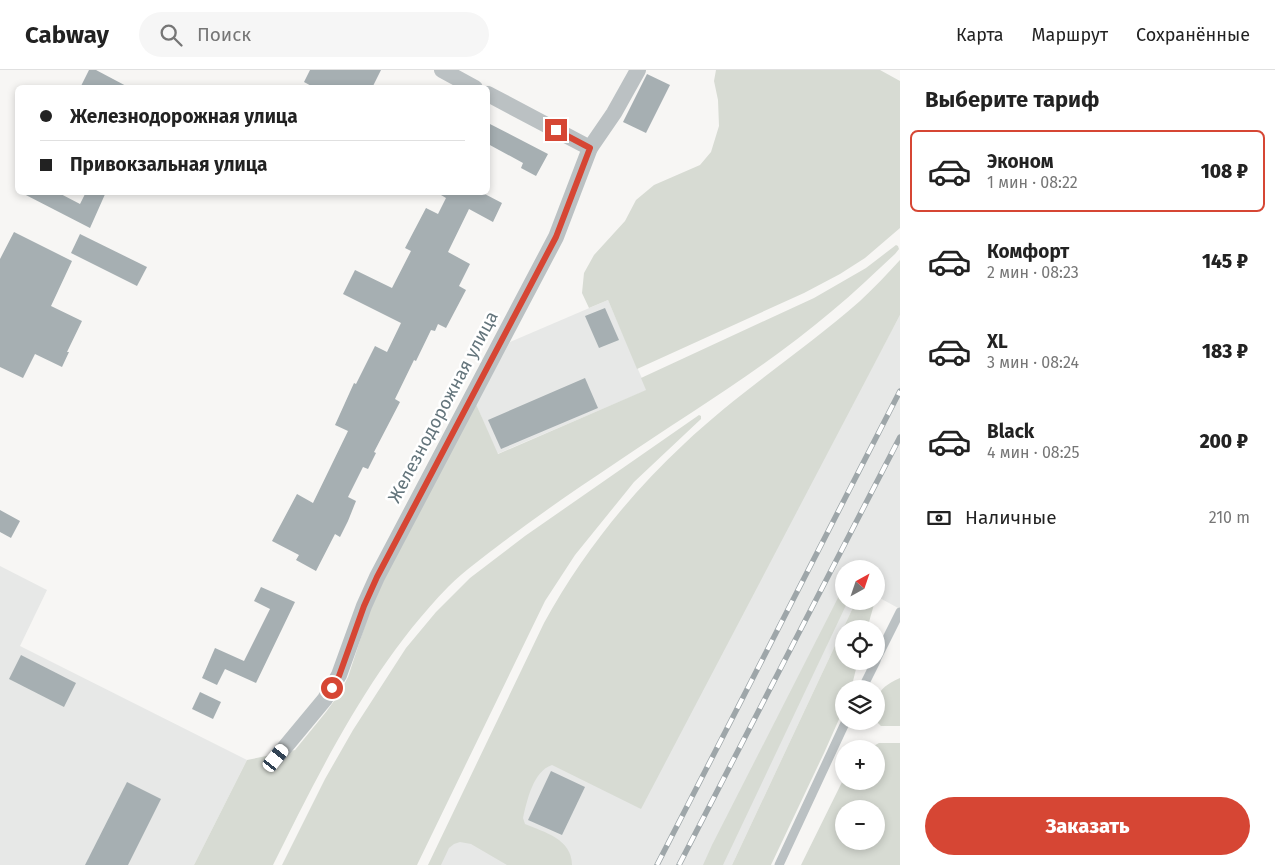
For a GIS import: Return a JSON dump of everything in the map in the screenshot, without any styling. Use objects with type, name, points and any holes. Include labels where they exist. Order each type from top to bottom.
[{"type":"street","points":[[442,70],[470,85]]},
{"type":"street","name":"Железнодорожная улица","points":[[276,758],[325,699],[339,676],[364,606],[377,577],[556,237],[590,148],[614,113],[638,70]]},
{"type":"street","points":[[490,95],[590,148]]},
{"type":"lane","points":[[885,643],[900,612]]},
{"type":"lane","points":[[779,865],[842,730]]},
{"type":"shaded area","points":[[716,70],[880,70],[900,81],[900,228],[865,258],[840,274],[804,293],[637,369],[608,300],[589,308],[582,293],[584,273],[594,255],[625,221],[636,200],[654,185],[700,165],[711,152],[719,126],[718,100],[714,81]]},
{"type":"shaded area","points":[[896,245],[899,249],[895,254],[848,297],[780,352],[545,511],[475,563],[448,587],[420,618],[372,684],[310,791],[273,865],[194,865],[247,760],[295,750],[339,694],[348,677],[371,607],[390,567],[476,404],[498,454],[646,390],[641,378],[814,298],[866,268]]},
{"type":"shaded area","points":[[900,260],[900,315],[641,809],[552,765],[540,773],[532,787],[523,818],[525,824],[556,838],[562,843],[571,856],[572,865],[507,865],[471,844],[460,842],[449,848],[441,865],[428,865],[544,623],[573,574],[606,528],[663,464],[684,444],[727,407],[860,301]]},
{"type":"shaded area","points":[[608,300],[647,390],[497,454],[476,404],[510,342]]},
{"type":"shaded area","points":[[900,315],[900,609],[885,601],[885,560],[835,560],[835,610],[852,610],[847,620],[835,620],[835,646],[732,865],[428,865],[848,412]]},
{"type":"shaded area","points":[[699,415],[701,419],[634,482],[575,555],[545,601],[417,865],[282,865],[325,779],[353,730],[406,648],[436,612],[470,578],[525,536]]},
{"type":"shaded area","points":[[0,566],[47,590],[20,646],[247,760],[194,865],[0,865]]},
{"type":"shaded area","points":[[835,604],[835,610],[844,610],[839,620],[835,620],[835,628],[723,865],[703,865]]},
{"type":"shaded area","points":[[852,610],[872,610],[870,620],[847,620]]},
{"type":"shaded area","points":[[835,646],[835,670],[856,670],[853,680],[835,680],[835,728],[824,753],[771,865],[732,865]]},
{"type":"shaded area","points":[[900,678],[900,726],[885,726],[885,687]]},
{"type":"shaded area","points":[[885,743],[900,743],[900,865],[801,865],[838,790],[885,790]]},
{"type":"building","points":[[89,70],[96,70],[124,85],[82,85]]},
{"type":"building","points":[[310,70],[381,70],[374,85],[310,85],[304,82]]},
{"type":"building","points":[[647,74],[670,85],[646,133],[623,122]]},
{"type":"building","points":[[490,124],[548,154],[536,176],[521,168],[523,163],[490,145]]},
{"type":"building","points":[[26,195],[63,195],[80,204],[84,195],[105,195],[90,228]]},
{"type":"building","points":[[441,195],[487,195],[502,203],[493,222],[469,209],[448,252],[470,264],[459,286],[466,290],[446,328],[438,324],[435,331],[431,330],[416,361],[414,360],[395,399],[400,402],[374,452],[376,453],[368,469],[363,467],[348,497],[356,501],[348,521],[340,537],[335,534],[316,571],[296,560],[299,555],[272,541],[297,494],[313,503],[348,431],[335,425],[354,383],[356,384],[375,346],[387,352],[401,323],[343,294],[355,270],[392,288],[411,251],[405,248],[426,208],[438,214],[446,198]]},
{"type":"building","points":[[14,232],[72,261],[51,306],[82,321],[62,367],[35,354],[23,378],[0,367],[0,259]]},
{"type":"building","points":[[80,234],[147,267],[137,286],[71,253]]},
{"type":"building","points":[[605,308],[619,340],[599,348],[585,316]]},
{"type":"building","points":[[585,378],[598,408],[501,449],[488,420]]},
{"type":"building","points":[[0,510],[20,521],[11,538],[0,532]]},
{"type":"building","points":[[261,587],[295,602],[256,683],[225,669],[217,685],[202,678],[215,648],[244,661],[270,609],[254,601]]},
{"type":"building","points":[[21,655],[76,683],[64,707],[9,679]]},
{"type":"building","points":[[200,692],[221,702],[213,719],[192,709]]},
{"type":"building","points":[[551,771],[585,787],[562,835],[528,820]]},
{"type":"building","points":[[127,782],[161,799],[128,865],[85,865]]},
{"type":"railway","points":[[657,865],[900,391]]},
{"type":"railway","points":[[679,865],[900,437]]},
{"type":"route","points":[[332,688],[339,676],[364,606],[377,577],[556,237],[590,148],[556,130]]}]
